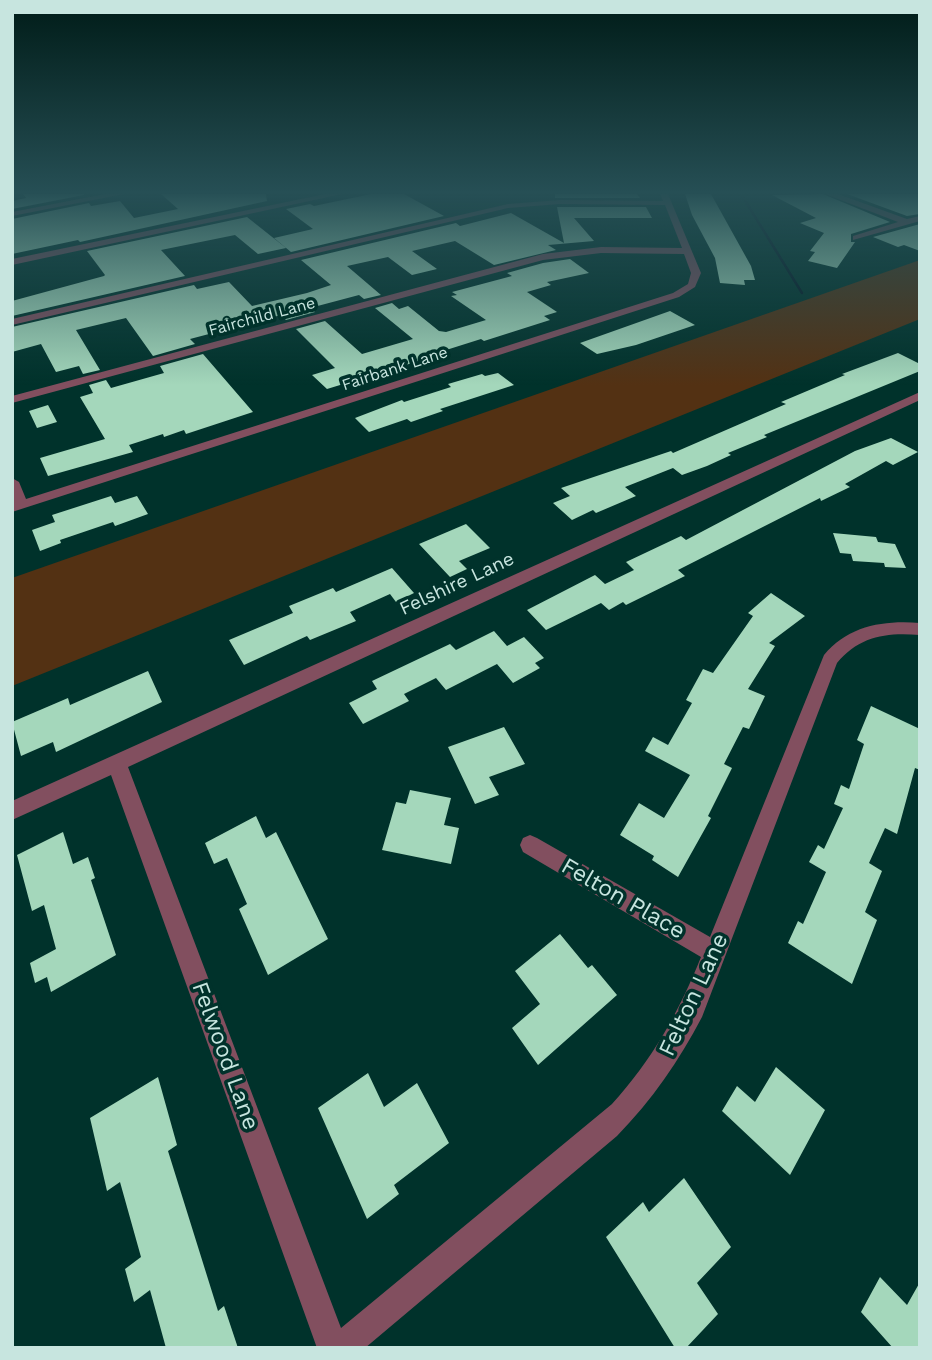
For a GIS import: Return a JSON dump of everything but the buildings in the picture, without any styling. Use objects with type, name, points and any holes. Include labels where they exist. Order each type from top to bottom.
[{"type":"street","points":[[12,262],[34,257]]},
{"type":"street","points":[[12,322],[288,257]]},
{"type":"street","name":"Fairchild Lane","points":[[12,400],[541,257]]},
{"type":"street","name":"Fairbank Lane","points":[[17,507],[676,295],[688,288],[695,279],[695,269],[690,257]]},
{"type":"street","name":"Felshire Lane","points":[[12,811],[920,395]]},
{"type":"street","points":[[12,482],[17,507]]},
{"type":"street","name":"Felton Lane","points":[[341,1348],[627,1108],[672,1048],[716,953],[830,660],[847,642],[865,633],[896,627],[920,629]]},
{"type":"street","name":"Felwood Lane","points":[[117,764],[333,1348]]},
{"type":"street","name":"Felton Place","points":[[530,845],[716,953]]},
{"type":"shaded area","points":[[920,260],[920,319],[12,686],[12,578]]},
{"type":"waterway","points":[[780,257],[802,293]]}]
